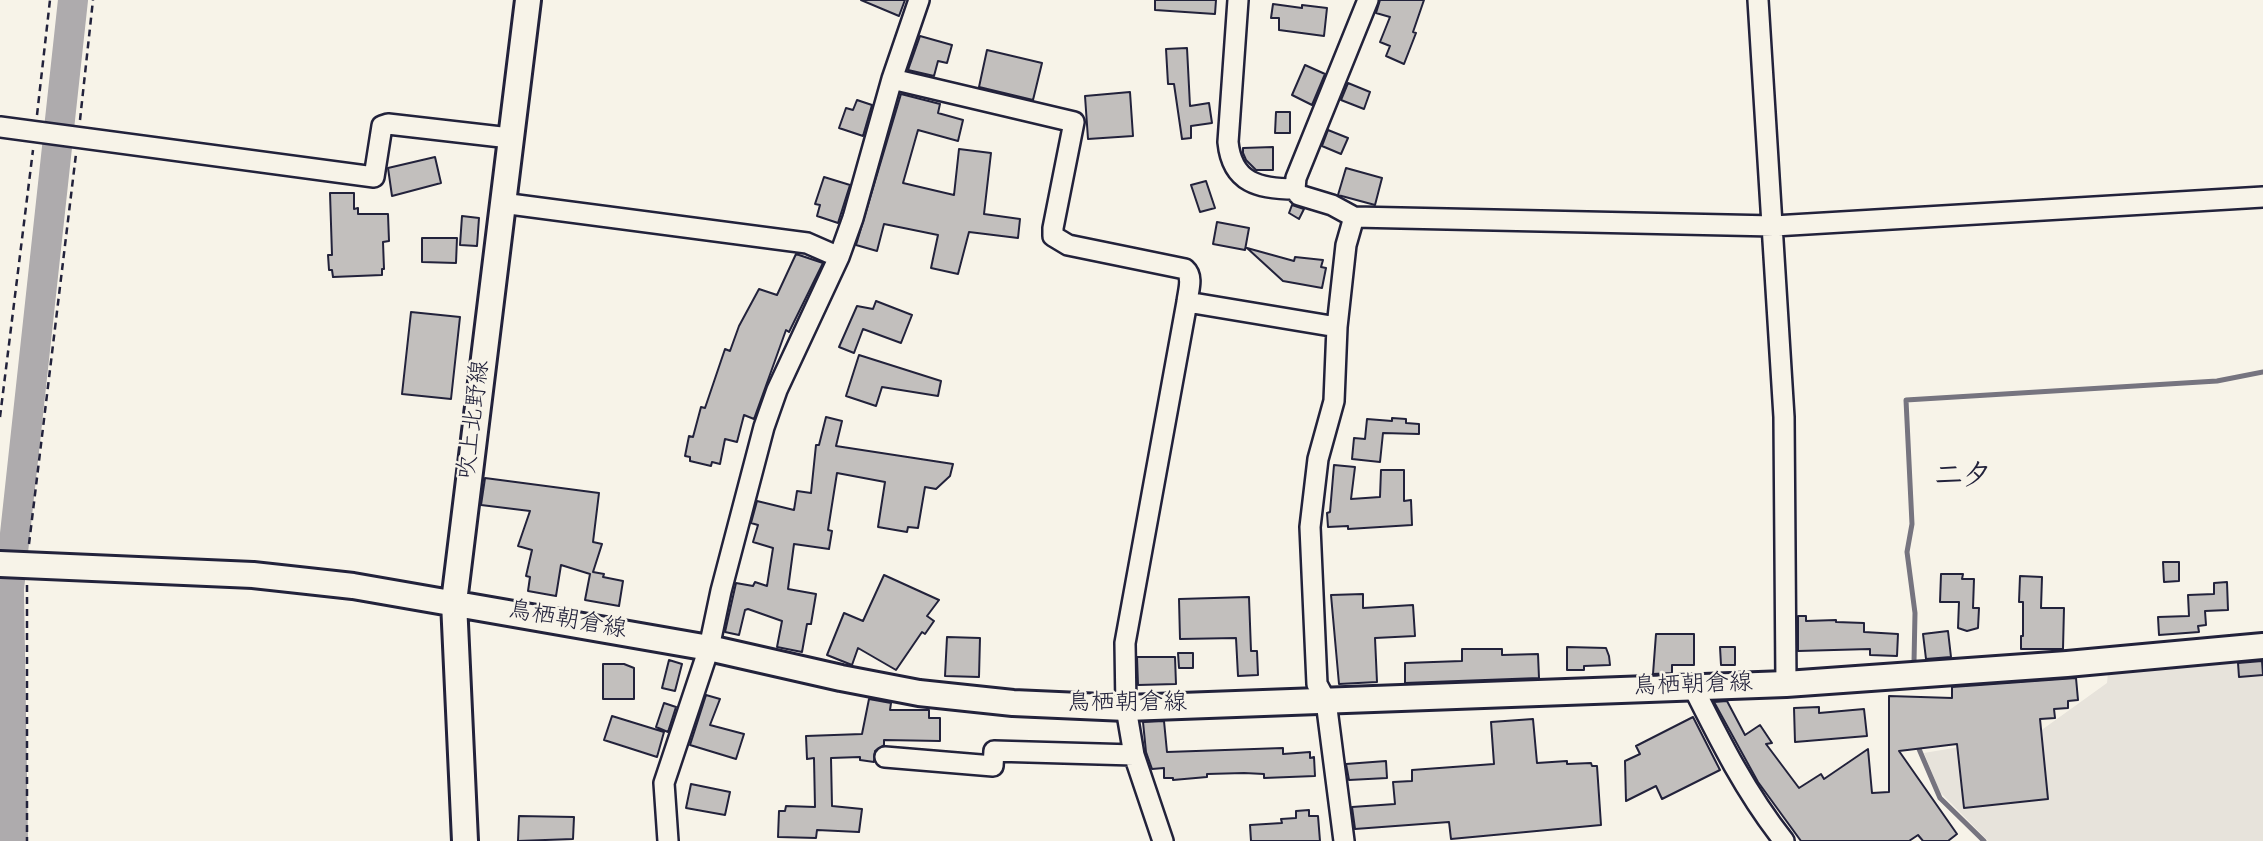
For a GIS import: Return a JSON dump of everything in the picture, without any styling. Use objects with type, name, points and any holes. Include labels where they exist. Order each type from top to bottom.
[{"type":"main road","name":"吹上北野線","points":[[465,841],[454,602],[528,0]]},
{"type":"main road","name":"鳥栖朝倉線","points":[[0,564],[253,575],[353,586],[709,648],[919,693],[1013,703],[1126,708],[1786,684],[2067,664],[2263,646]]},
{"type":"street","points":[[668,841],[664,783],[709,648],[764,426],[777,390],[839,257],[853,218],[892,79],[919,0]]},
{"type":"street","points":[[1238,0],[1228,142],[1230,158],[1237,171],[1253,184],[1271,189],[1295,189]]},
{"type":"street","points":[[1368,0],[1296,178],[1295,189],[1299,195],[1332,205],[1354,217],[1774,226],[2263,197]]},
{"type":"street","points":[[1758,0],[1784,416],[1786,684]]},
{"type":"street","points":[[892,79],[1073,122],[1052,228],[1054,236],[1068,245],[1185,269],[1190,277],[1125,643],[1126,708],[1134,755],[1163,841]]},
{"type":"street","points":[[0,127],[374,177],[382,126],[388,124],[510,138]]},
{"type":"street","points":[[502,203],[807,243],[839,257]]},
{"type":"street","points":[[1345,841],[1326,701],[1317,684],[1310,527],[1318,459],[1334,401],[1337,327],[1346,245],[1354,217]]},
{"type":"street","points":[[1187,302],[1337,327]]},
{"type":"street","points":[[1693,687],[1732,766],[1784,841]]},
{"type":"street","points":[[885,757],[993,766],[994,751],[1134,755]]},
{"type":"path","points":[[0,417],[50,0]]},
{"type":"path","points":[[27,841],[27,565],[93,0]]},
{"type":"shaded area","points":[[2263,655],[2263,841],[1988,841],[1940,792],[1924,753],[2036,734],[2107,683],[2108,673]]},
{"type":"building","points":[[861,0],[905,0],[899,16]]},
{"type":"building","points":[[1155,0],[1216,0],[1215,14],[1155,10]]},
{"type":"building","points":[[1380,0],[1424,0],[1413,32],[1416,33],[1404,64],[1386,56],[1390,46],[1380,42],[1390,17],[1376,13]]},
{"type":"building","points":[[1273,4],[1327,8],[1324,36],[1279,30],[1279,18],[1271,18]]},
{"type":"building","points":[[920,36],[952,45],[947,63],[938,61],[934,76],[908,70]]},
{"type":"building","points":[[1187,48],[1190,106],[1209,103],[1212,123],[1191,126],[1191,138],[1182,139],[1174,84],[1168,84],[1166,49]]},
{"type":"building","points":[[987,50],[1042,63],[1033,100],[979,87]]},
{"type":"building","points":[[1305,65],[1325,74],[1312,105],[1292,95]]},
{"type":"building","points":[[1348,83],[1370,92],[1364,109],[1341,100]]},
{"type":"building","points":[[1130,92],[1133,136],[1088,139],[1085,96]]},
{"type":"building","points":[[901,94],[940,104],[938,113],[963,120],[958,141],[918,130],[903,183],[954,195],[959,149],[991,153],[984,214],[1020,219],[1018,238],[969,232],[958,274],[931,268],[938,235],[884,224],[877,251],[856,245]]},
{"type":"building","points":[[857,100],[872,105],[863,136],[839,128],[846,108],[853,110]]},
{"type":"building","points":[[1276,112],[1290,112],[1290,133],[1275,133]]},
{"type":"building","points":[[1328,130],[1348,138],[1341,154],[1322,146]]},
{"type":"building","points":[[1273,147],[1273,170],[1256,170],[1243,153],[1243,148]]},
{"type":"building","points":[[435,157],[441,183],[392,196],[388,168]]},
{"type":"building","points":[[1346,168],[1382,178],[1375,205],[1338,195]]},
{"type":"building","points":[[824,177],[850,185],[838,223],[817,216],[820,205],[815,204]]},
{"type":"building","points":[[1206,181],[1215,208],[1200,212],[1191,185]]},
{"type":"building","points":[[330,193],[354,193],[354,209],[358,208],[358,214],[388,214],[389,241],[383,242],[382,275],[333,277],[332,270],[329,270],[328,255],[332,255]]},
{"type":"building","points":[[1292,205],[1304,209],[1299,219],[1289,213]]},
{"type":"building","points":[[462,216],[479,218],[477,246],[460,245]]},
{"type":"building","points":[[1217,222],[1249,228],[1245,250],[1213,244]]},
{"type":"building","points":[[422,238],[457,238],[456,263],[422,262]]},
{"type":"building","points":[[1247,248],[1294,261],[1295,257],[1323,260],[1321,267],[1326,268],[1322,288],[1283,281]]},
{"type":"building","points":[[796,254],[823,263],[789,332],[786,330],[754,419],[744,415],[737,442],[725,439],[720,464],[712,462],[711,466],[690,461],[690,457],[685,456],[689,436],[693,437],[701,407],[705,408],[725,349],[730,351],[739,326],[759,289],[777,295]]},
{"type":"building","points":[[876,301],[912,315],[901,343],[863,329],[854,353],[839,347],[857,306],[873,309]]},
{"type":"building","points":[[411,312],[460,317],[451,399],[402,394]]},
{"type":"building","points":[[859,355],[941,381],[938,396],[882,387],[876,406],[846,396]]},
{"type":"building","points":[[826,417],[842,421],[836,446],[953,464],[950,476],[936,489],[925,487],[918,528],[908,527],[907,532],[878,527],[885,482],[837,473],[828,530],[832,531],[829,549],[794,544],[788,589],[816,594],[811,624],[807,624],[802,652],[777,647],[782,621],[748,609],[745,610],[739,635],[725,632],[736,583],[753,586],[755,582],[767,586],[773,548],[753,542],[758,525],[751,523],[757,501],[794,510],[797,491],[811,493],[816,445],[819,445]]},
{"type":"building","points":[[1392,418],[1419,424],[1419,434],[1383,433],[1380,462],[1352,459],[1354,438],[1365,439],[1367,419],[1392,421]]},
{"type":"building","points":[[1334,465],[1355,467],[1351,499],[1380,497],[1381,470],[1404,470],[1404,501],[1411,500],[1412,525],[1348,529],[1348,526],[1328,527],[1327,513],[1330,512]]},
{"type":"building","points":[[485,478],[599,493],[593,542],[602,544],[593,572],[623,581],[619,606],[585,600],[590,574],[561,565],[556,596],[528,591],[530,577],[526,576],[532,550],[518,546],[530,511],[481,505]]},
{"type":"building","points":[[2163,562],[2179,562],[2179,581],[2164,582]]},
{"type":"building","points":[[1941,574],[1963,574],[1962,579],[1974,579],[1973,608],[1979,608],[1978,628],[1967,631],[1958,628],[1959,602],[1940,602]]},
{"type":"building","points":[[884,575],[939,600],[927,616],[934,621],[925,634],[922,632],[896,670],[858,648],[852,665],[827,655],[844,613],[863,621]]},
{"type":"building","points":[[2020,576],[2042,577],[2041,608],[2064,608],[2063,649],[2021,649],[2023,602],[2019,602]]},
{"type":"building","points":[[2227,582],[2228,610],[2205,611],[2206,625],[2198,626],[2199,632],[2159,635],[2158,617],[2189,616],[2188,595],[2214,594],[2214,583]]},
{"type":"building","points":[[1363,594],[1363,608],[1413,605],[1415,636],[1375,638],[1377,682],[1339,684],[1331,595]]},
{"type":"building","points":[[1249,597],[1251,651],[1257,651],[1258,675],[1238,676],[1236,638],[1180,639],[1179,599]]},
{"type":"building","points":[[1798,616],[1806,616],[1806,621],[1864,623],[1864,632],[1898,634],[1897,656],[1870,655],[1870,649],[1798,651]]},
{"type":"building","points":[[1948,631],[1951,657],[1926,659],[1923,634]]},
{"type":"building","points":[[1656,634],[1694,634],[1694,665],[1672,665],[1672,673],[1653,674]]},
{"type":"building","points":[[947,637],[980,638],[979,677],[945,676]]},
{"type":"building","points":[[1567,647],[1606,648],[1610,665],[1567,670]]},
{"type":"building","points":[[1720,647],[1735,647],[1735,665],[1721,665]]},
{"type":"building","points":[[1462,649],[1502,649],[1502,655],[1538,654],[1539,678],[1405,683],[1405,663],[1462,661]]},
{"type":"building","points":[[1178,653],[1193,653],[1193,668],[1179,668]]},
{"type":"building","points":[[1137,657],[1175,657],[1176,684],[1138,685]]},
{"type":"building","points":[[669,660],[682,664],[675,691],[662,688]]},
{"type":"building","points":[[2262,661],[2263,675],[2239,677],[2238,663]]},
{"type":"building","points":[[603,664],[624,664],[634,668],[634,699],[603,699]]},
{"type":"building","points":[[2076,678],[2078,700],[2068,701],[2068,708],[2054,709],[2055,718],[2040,719],[2048,799],[1964,808],[1957,744],[1899,751],[1957,834],[1948,841],[1923,841],[1918,835],[1909,841],[1801,841],[1758,782],[1714,702],[1727,701],[1745,735],[1760,725],[1772,743],[1766,744],[1799,788],[1821,774],[1824,779],[1868,749],[1872,793],[1889,792],[1889,696],[1952,698],[1952,687]]},
{"type":"building","points":[[706,695],[720,699],[710,725],[744,734],[736,759],[690,745]]},
{"type":"building","points":[[869,699],[891,703],[890,710],[929,710],[929,718],[940,718],[940,741],[884,740],[884,745],[875,751],[874,762],[860,760],[860,757],[831,758],[832,806],[862,809],[859,832],[817,830],[816,838],[778,837],[779,811],[785,811],[786,806],[815,807],[814,758],[807,759],[806,736],[862,734]]},
{"type":"building","points":[[664,703],[676,707],[668,732],[656,727]]},
{"type":"building","points":[[1819,707],[1819,713],[1864,709],[1867,736],[1795,742],[1794,708]]},
{"type":"building","points":[[612,716],[664,732],[657,757],[604,740]]},
{"type":"building","points":[[1693,717],[1720,770],[1662,799],[1656,786],[1626,801],[1625,761],[1640,754],[1636,746]]},
{"type":"building","points":[[1533,719],[1537,763],[1567,761],[1567,764],[1591,763],[1592,766],[1597,766],[1601,825],[1451,839],[1449,822],[1355,829],[1352,807],[1395,804],[1393,782],[1412,781],[1412,770],[1494,764],[1491,722]]},
{"type":"building","points":[[1164,721],[1167,752],[1283,748],[1283,754],[1310,752],[1310,758],[1314,757],[1315,776],[1264,778],[1264,774],[1244,773],[1207,774],[1207,777],[1173,780],[1164,778],[1164,768],[1152,769],[1146,752],[1143,722]]},
{"type":"building","points":[[1386,761],[1387,778],[1349,780],[1346,764]]},
{"type":"building","points":[[691,784],[730,792],[725,815],[686,808]]},
{"type":"building","points":[[1309,810],[1309,816],[1318,816],[1320,841],[1251,841],[1250,825],[1282,823],[1281,819],[1296,818],[1296,811]]},
{"type":"building","points":[[519,816],[574,817],[573,839],[518,841]]},
{"type":"waterway","points":[[13,841],[9,589],[73,0]]},
{"type":"waterway","points":[[1914,662],[1915,613],[1907,552],[1912,524],[1906,400],[2217,381],[2263,372]]},
{"type":"waterway","points":[[1916,742],[1940,798],[1984,841]]},
{"type":"district","name":"二夕","points":[[1963,479]]}]
